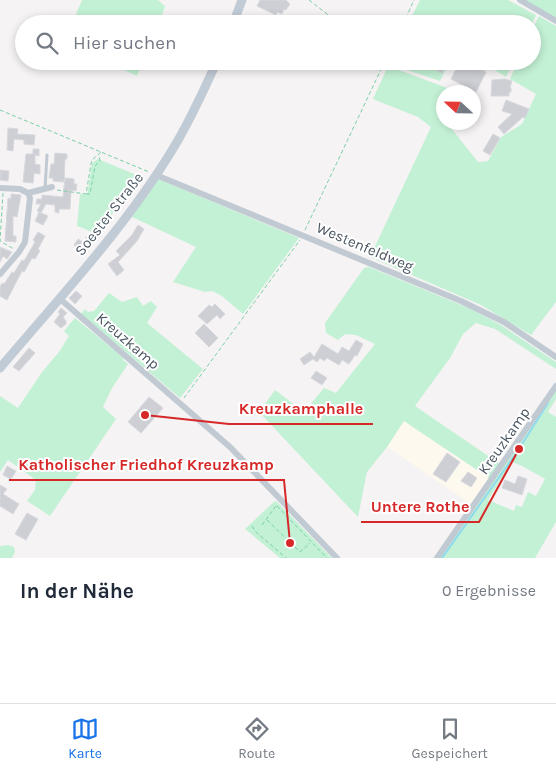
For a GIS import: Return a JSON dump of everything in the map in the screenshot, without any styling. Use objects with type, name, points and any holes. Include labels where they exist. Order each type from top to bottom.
[{"type":"main road","points":[[236,15],[242,0]]},
{"type":"main road","name":"Soester Straße","points":[[0,368],[113,233],[156,175],[186,126],[213,70]]},
{"type":"street","points":[[520,0],[556,21]]},
{"type":"street","name":"Westenfeldweg","points":[[156,175],[461,301],[504,322],[556,357]]},
{"type":"street","points":[[2,188],[20,189],[28,193],[52,187]]},
{"type":"street","points":[[0,274],[25,242],[30,198],[28,193]]},
{"type":"street","name":"Kreuzkamp","points":[[59,298],[230,447],[279,503],[337,558]]},
{"type":"street","name":"Kreuzkamp","points":[[437,558],[556,386]]},
{"type":"lane","points":[[45,189],[47,155]]},
{"type":"path","points":[[309,0],[328,15]]},
{"type":"path","points":[[407,15],[414,0]]},
{"type":"path","points":[[181,403],[303,235],[381,70]]},
{"type":"path","points":[[0,110],[156,175]]},
{"type":"path","points":[[86,194],[92,160],[102,152]]},
{"type":"path","points":[[52,187],[59,192],[90,194],[95,166],[100,161],[99,155]]},
{"type":"path","points":[[2,188],[0,241],[19,252]]},
{"type":"path","points":[[262,525],[279,503],[311,542],[327,558]]},
{"type":"path","points":[[267,520],[300,552],[311,542]]},
{"type":"path","points":[[252,526],[256,532],[286,558]]},
{"type":"shaded area","points":[[404,421],[489,478],[471,504],[387,447]]},
{"type":"green space","points":[[82,0],[158,0],[165,6],[162,15],[76,15]]},
{"type":"green space","points":[[420,0],[508,0],[536,15],[412,15]]},
{"type":"green space","points":[[524,0],[556,0],[556,18]]},
{"type":"green space","points":[[541,17],[556,26],[556,302],[531,335],[481,305],[370,257],[431,127],[418,117],[373,99],[386,70],[399,70],[439,85],[436,85],[436,130],[453,130],[478,162],[488,161],[501,137],[522,124],[536,94],[510,79],[514,70],[541,70]]},
{"type":"green space","points":[[124,70],[139,70],[137,76]]},
{"type":"green space","points":[[408,70],[446,70],[440,81]]},
{"type":"green space","points":[[495,70],[510,70],[506,77]]},
{"type":"green space","points":[[98,159],[139,176],[98,234],[77,226],[80,194],[87,195],[92,163]]},
{"type":"green space","points":[[158,179],[299,238],[243,314],[222,296],[212,291],[205,292],[173,282],[196,247],[130,216]]},
{"type":"green space","points":[[369,267],[471,309],[501,325],[556,362],[556,369],[495,329],[476,323],[463,334],[450,358],[415,406],[500,464],[489,478],[404,421],[387,447],[367,472],[358,517],[259,412],[275,390],[304,412],[324,388],[336,393],[375,344],[356,335],[345,334],[338,340],[326,333],[325,323],[364,268]]},
{"type":"green space","points":[[109,293],[122,302],[137,297],[143,306],[151,301],[157,307],[147,323],[203,369],[180,398],[81,314],[85,309],[88,312],[94,311]]},
{"type":"green space","points":[[75,318],[124,358],[123,360],[128,364],[112,388],[103,407],[116,419],[50,516],[27,501],[35,490],[36,480],[8,460],[0,472],[0,396],[18,408],[42,372],[59,352],[69,336],[64,331]]},
{"type":"green space","points":[[556,389],[556,399],[548,412],[556,417],[556,522],[535,558],[439,558]],"holes":[[[513,462],[545,479],[536,496],[528,492],[522,507],[516,505],[514,511],[488,500]]]},
{"type":"green space","points":[[275,501],[332,558],[280,558],[245,529]]},
{"type":"green space","points":[[8,545],[14,547],[15,552],[12,558],[0,558],[0,546]]},
{"type":"building","points":[[260,0],[286,0],[290,4],[286,10],[284,9],[282,14],[277,12],[276,15],[257,6]]},
{"type":"building","points":[[456,70],[482,70],[486,72],[480,85],[463,85],[451,79]]},
{"type":"building","points":[[505,79],[512,81],[509,96],[491,96],[492,80]]},
{"type":"building","points":[[506,100],[529,109],[525,118],[523,117],[504,134],[498,127],[512,114],[502,111]]},
{"type":"building","points":[[8,128],[18,129],[17,134],[35,135],[34,145],[24,144],[24,140],[14,139],[13,151],[7,150]]},
{"type":"building","points":[[493,134],[500,138],[490,155],[483,151]]},
{"type":"building","points":[[33,149],[39,149],[39,156],[35,155],[35,164],[40,165],[40,174],[34,173],[33,183],[23,182],[26,154],[33,154]]},
{"type":"building","points":[[55,153],[67,154],[64,182],[53,181],[53,178],[49,178],[51,164],[54,164]]},
{"type":"building","points":[[0,170],[9,171],[8,181],[0,180]]},
{"type":"building","points":[[65,178],[74,179],[74,184],[77,184],[76,191],[71,190],[70,209],[59,209],[59,213],[55,212],[55,205],[46,204],[41,213],[37,211],[41,204],[36,204],[37,199],[42,199],[42,195],[63,197]]},
{"type":"building","points":[[11,194],[21,195],[17,217],[13,216],[13,236],[16,236],[16,242],[5,241],[8,198],[11,199]]},
{"type":"building","points":[[39,212],[48,216],[43,225],[35,221]]},
{"type":"building","points":[[138,225],[144,229],[137,241],[118,262],[124,270],[117,276],[108,264],[120,255],[116,251],[132,235]]},
{"type":"building","points":[[38,232],[45,236],[38,249],[40,251],[35,259],[32,258],[24,272],[22,271],[7,300],[0,296],[0,287],[12,272],[14,273],[22,260],[24,261],[35,242],[33,240]]},
{"type":"building","points":[[87,236],[91,239],[87,244],[90,246],[86,253],[74,245],[78,239],[83,242]]},
{"type":"building","points":[[0,247],[12,252],[7,259],[3,256],[0,262]]},
{"type":"building","points":[[76,291],[82,296],[75,304],[69,298]]},
{"type":"building","points":[[215,304],[225,314],[220,319],[217,315],[207,324],[198,316],[209,305],[212,307]]},
{"type":"building","points":[[61,308],[67,313],[63,317],[66,324],[61,328],[54,322],[60,314],[58,312]]},
{"type":"building","points":[[204,324],[218,338],[209,347],[195,333]]},
{"type":"building","points":[[356,340],[363,344],[357,356],[355,355],[349,364],[342,360],[339,365],[327,358],[324,361],[320,358],[317,362],[313,359],[304,365],[300,359],[310,352],[314,357],[322,344],[338,354],[342,347],[349,351]]},
{"type":"building","points":[[29,348],[35,353],[19,371],[13,367]]},
{"type":"building","points":[[316,371],[327,378],[322,385],[311,378]]},
{"type":"building","points":[[149,397],[163,408],[141,433],[128,422]]},
{"type":"building","points":[[447,453],[460,462],[446,482],[433,474]]},
{"type":"building","points":[[7,466],[16,471],[11,479],[3,475]]},
{"type":"building","points":[[468,472],[477,478],[471,487],[461,481]]},
{"type":"building","points":[[518,476],[527,479],[522,495],[502,488],[505,480],[515,484]]},
{"type":"building","points":[[0,485],[7,489],[3,494],[19,504],[13,514],[0,506]]},
{"type":"building","points":[[27,513],[38,519],[26,540],[15,534]]},
{"type":"waterway","points":[[442,558],[519,449],[548,403]]},
{"type":"place","name":"Kreuzkamphalle","points":[[145,415]]},
{"type":"place","name":"Untere Rothe","points":[[519,449]]},
{"type":"place","name":"Katholischer Friedhof Kreuzkamp","points":[[290,543]]}]
